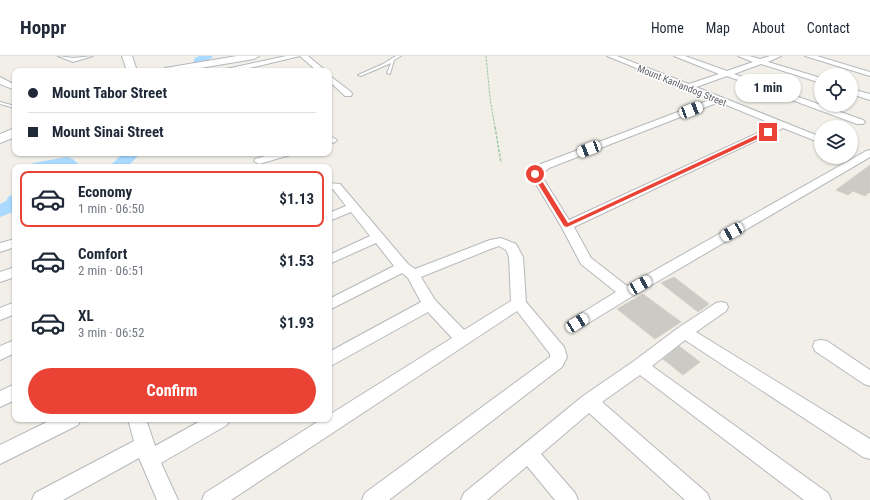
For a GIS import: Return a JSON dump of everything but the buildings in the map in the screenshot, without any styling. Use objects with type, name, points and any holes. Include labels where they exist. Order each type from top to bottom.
[{"type":"street","points":[[62,56],[73,60],[89,56]]},
{"type":"street","points":[[127,56],[131,68]]},
{"type":"street","points":[[197,68],[218,66],[237,57],[254,56]]},
{"type":"street","points":[[240,68],[296,56]]},
{"type":"street","points":[[303,56],[318,68]]},
{"type":"street","name":"Mount Kanlandog Street","points":[[611,56],[814,137]]},
{"type":"street","points":[[678,56],[860,122]]},
{"type":"street","points":[[742,56],[814,79]]},
{"type":"street","points":[[689,87],[777,56]]},
{"type":"street","points":[[809,56],[870,74]]},
{"type":"street","points":[[0,79],[2,82],[12,87]]},
{"type":"street","points":[[332,80],[348,94]]},
{"type":"street","points":[[858,93],[870,97]]},
{"type":"street","points":[[626,293],[586,261],[567,226],[536,178],[535,174],[545,166],[720,99]]},
{"type":"street","points":[[567,226],[783,125]]},
{"type":"street","points":[[0,139],[12,133]]},
{"type":"street","points":[[577,323],[863,155]]},
{"type":"street","points":[[259,163],[278,156]]},
{"type":"street","points":[[332,186],[336,186],[408,271],[430,304],[462,339]]},
{"type":"street","points":[[332,216],[353,207]]},
{"type":"street","points":[[332,259],[379,237]]},
{"type":"street","points":[[332,304],[408,271],[490,244],[502,242],[511,247],[516,257],[519,303],[558,352],[559,358],[556,362],[372,500]]},
{"type":"street","points":[[0,248],[12,244]]},
{"type":"street","points":[[0,277],[12,273]]},
{"type":"street","points":[[212,500],[519,303]]},
{"type":"street","points":[[332,358],[430,304]]},
{"type":"street","points":[[471,500],[589,402],[640,366],[684,332],[721,307]]},
{"type":"street","points":[[0,314],[12,309]]},
{"type":"street","points":[[684,332],[870,450]]},
{"type":"street","points":[[821,346],[870,379]]},
{"type":"street","points":[[0,353],[12,347]]},
{"type":"street","points":[[640,366],[821,500]]},
{"type":"street","points":[[0,399],[12,393]]},
{"type":"street","points":[[589,402],[700,500]]},
{"type":"street","points":[[0,455],[66,422]]},
{"type":"street","points":[[138,422],[147,452],[168,500]]},
{"type":"street","points":[[42,500],[214,422]]},
{"type":"street","points":[[528,453],[568,500]]},
{"type":"lane","points":[[360,75],[393,61],[399,56]]},
{"type":"lane","points":[[389,73],[393,61]]},
{"type":"lane","points":[[0,103],[12,106]]},
{"type":"path","points":[[486,56],[490,98],[501,163]]},
{"type":"waterway","points":[[199,63],[199,60],[207,57],[206,56]]},
{"type":"waterway","points":[[120,164],[130,156]]},
{"type":"waterway","points":[[56,164],[67,162],[69,164]]},
{"type":"waterway","points":[[0,211],[12,205]]},
{"type":"route","points":[[535,174],[536,178],[567,226],[768,132]]}]
